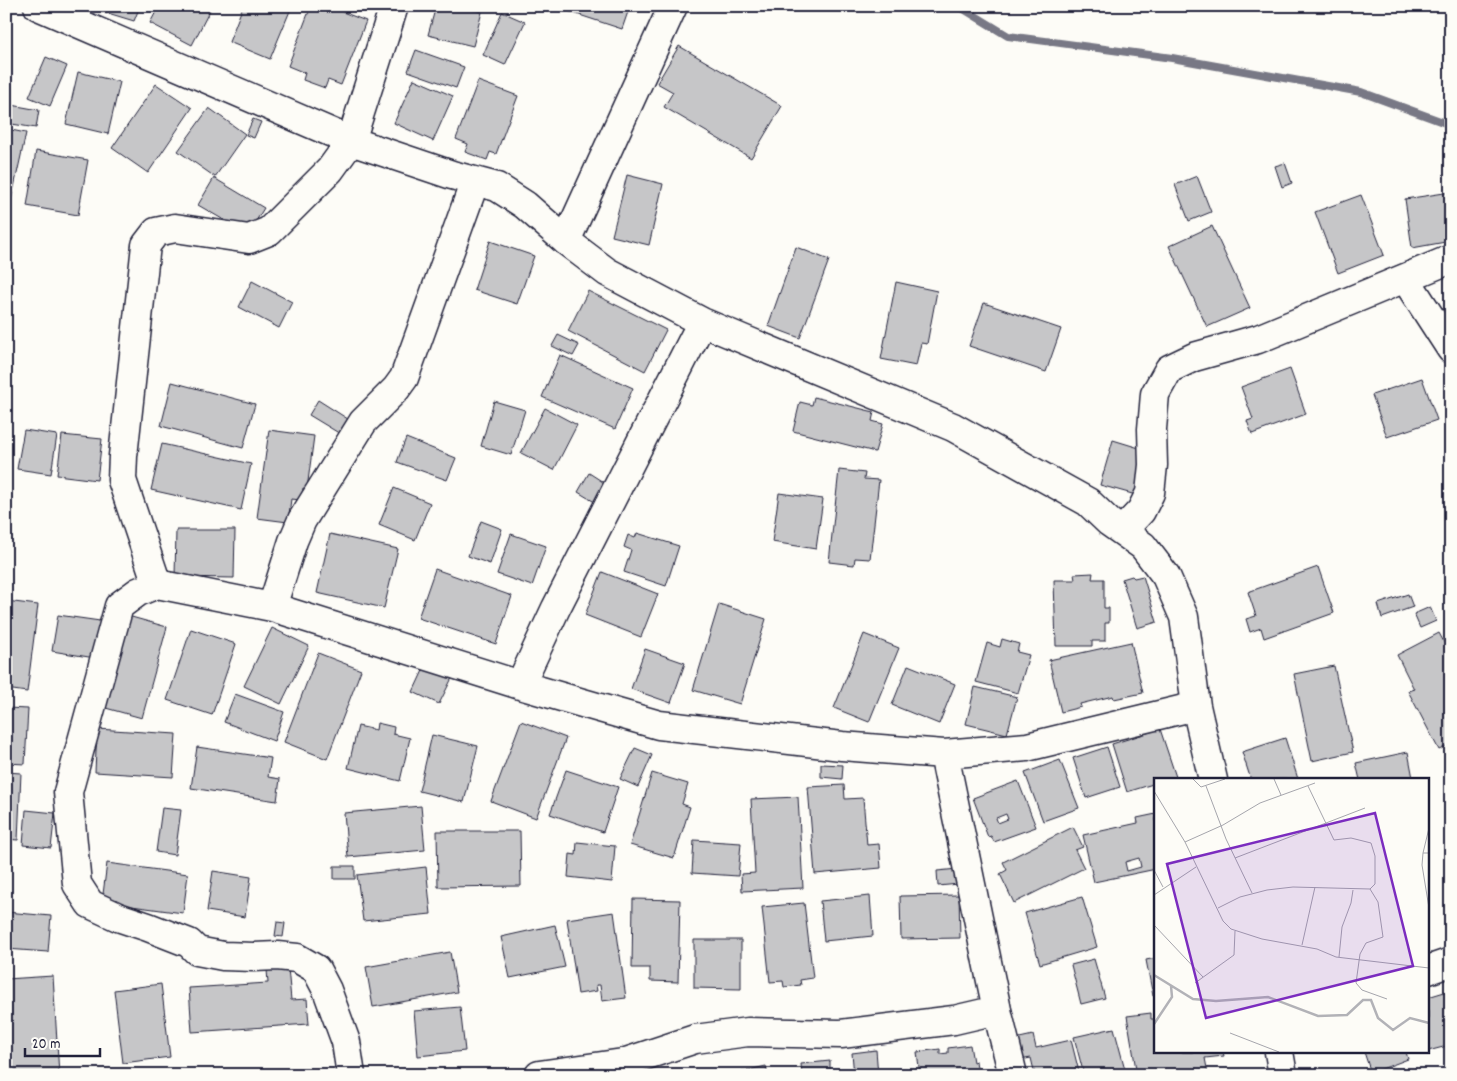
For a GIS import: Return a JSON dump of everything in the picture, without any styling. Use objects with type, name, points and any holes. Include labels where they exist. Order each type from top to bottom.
[{"type":"street","points":[[38,6],[351,141],[497,187],[525,205],[566,241],[607,272],[702,322],[953,427],[1088,502],[1143,546],[1166,576],[1184,617],[1196,706],[1213,778]]},
{"type":"street","points":[[156,584],[122,480],[146,245],[156,232],[175,228],[249,239],[270,231],[330,170],[351,141],[394,6]]},
{"type":"street","points":[[566,241],[673,6]]},
{"type":"street","points":[[272,607],[293,541],[302,520],[363,422],[396,389],[404,378],[475,181]]},
{"type":"street","points":[[1122,531],[1141,510],[1150,493],[1154,465],[1152,429],[1155,394],[1169,369],[1194,357],[1258,339],[1451,259]]},
{"type":"street","points":[[1406,278],[1451,348]]},
{"type":"street","points":[[520,685],[556,608],[702,322]]},
{"type":"street","points":[[351,1075],[346,1042],[328,990],[316,969],[297,958],[223,956],[196,952],[189,943],[148,926],[118,917],[90,904],[77,884],[68,792],[72,774],[119,606],[138,592],[156,584],[272,607],[520,685],[659,725],[842,746],[944,754],[1027,747],[1196,706]]},
{"type":"street","points":[[944,754],[997,1010],[1013,1075]]},
{"type":"street","points":[[1430,969],[1451,962]]},
{"type":"street","points":[[539,1075],[624,1063],[695,1039],[748,1032],[841,1034],[954,1020],[997,1010]]},
{"type":"street","points":[[1279,1054],[1283,1075]]},
{"type":"building","points":[[99,6],[140,6],[134,21],[98,10]]},
{"type":"building","points":[[159,6],[208,6],[211,8],[192,45],[150,23]]},
{"type":"building","points":[[243,6],[292,6],[270,59],[229,42]]},
{"type":"building","points":[[311,6],[327,6],[366,21],[341,85],[328,80],[325,88],[303,80],[305,73],[288,66]]},
{"type":"building","points":[[366,6],[385,6],[383,14],[365,9]]},
{"type":"building","points":[[436,6],[458,6],[482,12],[473,46],[428,35]]},
{"type":"building","points":[[552,6],[630,6],[622,29]]},
{"type":"building","points":[[502,12],[525,22],[505,65],[483,55]]},
{"type":"building","points":[[679,46],[782,106],[751,158],[664,107],[673,92],[657,83]]},
{"type":"building","points":[[416,50],[464,67],[456,88],[408,71]]},
{"type":"building","points":[[46,57],[67,66],[50,106],[29,97]]},
{"type":"building","points":[[78,72],[120,82],[108,134],[66,124]]},
{"type":"building","points":[[414,79],[453,96],[433,141],[394,123]]},
{"type":"building","points":[[478,81],[518,96],[496,154],[490,152],[487,160],[465,152],[468,144],[456,139]]},
{"type":"building","points":[[156,84],[192,108],[148,173],[112,148]]},
{"type":"building","points":[[6,104],[39,110],[36,128],[6,123]]},
{"type":"building","points":[[209,108],[245,134],[215,177],[178,151]]},
{"type":"building","points":[[253,119],[261,122],[254,138],[246,135]]},
{"type":"building","points":[[6,129],[26,133],[9,210],[6,209]]},
{"type":"building","points":[[36,151],[88,160],[78,215],[27,206]]},
{"type":"building","points":[[1285,163],[1292,183],[1282,187],[1275,166]]},
{"type":"building","points":[[627,175],[663,184],[649,245],[612,236]]},
{"type":"building","points":[[1197,176],[1211,212],[1189,221],[1175,185]]},
{"type":"building","points":[[214,178],[264,208],[248,234],[198,205]]},
{"type":"building","points":[[1451,192],[1451,241],[1412,248],[1405,199]]},
{"type":"building","points":[[1361,195],[1384,255],[1338,273],[1315,212]]},
{"type":"building","points":[[1212,226],[1250,308],[1207,327],[1169,246]]},
{"type":"building","points":[[490,241],[534,256],[517,304],[474,290]]},
{"type":"building","points":[[796,247],[829,260],[800,338],[768,326]]},
{"type":"building","points":[[252,281],[292,302],[279,328],[239,307]]},
{"type":"building","points":[[896,282],[937,291],[927,344],[921,343],[916,366],[881,359]]},
{"type":"building","points":[[588,291],[666,330],[645,371],[568,331]]},
{"type":"building","points":[[984,303],[1061,329],[1046,372],[969,346]]},
{"type":"building","points":[[558,335],[579,345],[573,356],[552,346]]},
{"type":"building","points":[[560,355],[633,388],[615,429],[542,397]]},
{"type":"building","points":[[1290,369],[1306,414],[1252,434],[1247,421],[1253,419],[1241,387]]},
{"type":"building","points":[[1422,378],[1437,420],[1387,437],[1372,395]]},
{"type":"building","points":[[172,382],[255,404],[243,448],[161,426]]},
{"type":"building","points":[[814,397],[874,412],[872,421],[883,424],[875,452],[793,431],[800,402],[812,405]]},
{"type":"building","points":[[318,400],[351,421],[342,435],[309,415]]},
{"type":"building","points":[[494,401],[525,410],[511,455],[481,446]]},
{"type":"building","points":[[545,408],[577,425],[554,470],[521,453]]},
{"type":"building","points":[[24,430],[57,435],[51,474],[17,469]]},
{"type":"building","points":[[269,430],[314,436],[307,489],[303,488],[301,500],[291,499],[288,522],[257,518]]},
{"type":"building","points":[[62,435],[102,439],[97,480],[57,475]]},
{"type":"building","points":[[406,438],[456,458],[447,480],[397,462]]},
{"type":"building","points":[[1113,440],[1149,451],[1136,495],[1100,485]]},
{"type":"building","points":[[162,444],[251,464],[241,510],[151,490]]},
{"type":"building","points":[[839,470],[865,473],[864,479],[879,480],[870,559],[855,558],[854,565],[829,562]]},
{"type":"building","points":[[589,473],[614,489],[603,507],[578,492]]},
{"type":"building","points":[[394,488],[430,503],[415,540],[379,525]]},
{"type":"building","points":[[779,493],[823,499],[816,549],[772,542]]},
{"type":"building","points":[[481,521],[502,529],[490,564],[468,556]]},
{"type":"building","points":[[176,530],[235,530],[234,578],[175,577]]},
{"type":"building","points":[[637,533],[679,546],[666,586],[624,572],[631,550],[624,547],[628,535],[635,538]]},
{"type":"building","points":[[330,534],[398,549],[384,608],[317,593]]},
{"type":"building","points":[[511,534],[546,546],[532,586],[497,574]]},
{"type":"building","points":[[1318,567],[1334,613],[1264,638],[1261,628],[1250,632],[1246,619],[1256,616],[1248,592]]},
{"type":"building","points":[[435,569],[512,596],[496,644],[418,618]]},
{"type":"building","points":[[602,572],[658,594],[641,637],[585,615]]},
{"type":"building","points":[[1093,573],[1092,579],[1104,579],[1104,608],[1109,608],[1109,623],[1105,623],[1105,641],[1092,641],[1092,646],[1056,646],[1054,580],[1075,580],[1074,574]]},
{"type":"building","points":[[1132,576],[1134,578],[1143,576],[1157,622],[1137,628],[1122,579]]},
{"type":"building","points":[[1408,594],[1413,607],[1382,618],[1378,604]]},
{"type":"building","points":[[6,601],[38,605],[27,692],[6,689]]},
{"type":"building","points":[[719,604],[766,619],[740,704],[693,690]]},
{"type":"building","points":[[1430,607],[1436,621],[1420,628],[1414,614]]},
{"type":"building","points":[[58,615],[100,621],[95,658],[52,651]]},
{"type":"building","points":[[128,616],[167,627],[142,718],[102,707]]},
{"type":"building","points":[[272,628],[309,646],[281,704],[244,686]]},
{"type":"building","points":[[191,629],[236,644],[212,715],[167,700]]},
{"type":"building","points":[[1439,633],[1451,655],[1451,744],[1439,750],[1408,691],[1414,689],[1397,655]]},
{"type":"building","points":[[864,634],[899,648],[869,722],[834,708]]},
{"type":"building","points":[[1002,639],[1019,644],[1017,652],[1029,655],[1018,693],[976,682],[987,643],[1000,647]]},
{"type":"building","points":[[1131,642],[1143,693],[1114,699],[1113,696],[1080,704],[1081,707],[1061,712],[1049,660]]},
{"type":"building","points":[[645,649],[685,663],[671,703],[631,689]]},
{"type":"building","points":[[318,653],[361,670],[327,759],[284,742]]},
{"type":"building","points":[[426,664],[453,676],[439,704],[413,692]]},
{"type":"building","points":[[908,665],[955,684],[939,724],[892,705]]},
{"type":"building","points":[[1334,666],[1353,752],[1312,761],[1294,674]]},
{"type":"building","points":[[975,687],[1017,697],[1007,734],[966,724]]},
{"type":"building","points":[[235,694],[284,712],[274,741],[224,722]]},
{"type":"building","points":[[6,708],[28,709],[25,764],[6,763]]},
{"type":"building","points":[[521,721],[566,738],[536,818],[491,801]]},
{"type":"building","points":[[377,723],[394,727],[393,734],[410,738],[400,781],[348,768],[358,726],[376,730]]},
{"type":"building","points":[[97,729],[176,734],[173,777],[95,772]]},
{"type":"building","points":[[1160,729],[1176,777],[1154,778],[1154,784],[1127,792],[1112,744]]},
{"type":"building","points":[[432,735],[478,746],[464,802],[419,791]]},
{"type":"building","points":[[1285,738],[1298,778],[1250,778],[1242,752]]},
{"type":"building","points":[[197,747],[271,758],[268,777],[280,779],[277,801],[191,788]]},
{"type":"building","points":[[1107,747],[1120,787],[1086,798],[1073,758]]},
{"type":"building","points":[[635,748],[652,755],[638,787],[620,779]]},
{"type":"building","points":[[1408,752],[1413,778],[1360,778],[1356,763]]},
{"type":"building","points":[[1060,760],[1079,808],[1043,821],[1025,773]]},
{"type":"building","points":[[821,764],[843,765],[842,779],[821,777]]},
{"type":"building","points":[[566,770],[618,787],[603,832],[550,814]]},
{"type":"building","points":[[6,772],[21,773],[18,840],[6,839]]},
{"type":"building","points":[[652,773],[688,784],[682,804],[690,807],[674,858],[630,845]]},
{"type":"building","points":[[1018,781],[1036,827],[994,842],[991,836],[988,837],[973,798]],"holes":[[[1006,814],[1008,819],[998,823],[996,818]]]},
{"type":"building","points":[[844,785],[845,799],[863,798],[867,845],[879,844],[881,868],[815,874],[808,787]]},
{"type":"building","points":[[798,797],[803,888],[742,891],[741,874],[755,873],[751,799]]},
{"type":"building","points":[[421,806],[425,850],[348,857],[344,813]]},
{"type":"building","points":[[162,808],[181,810],[175,855],[156,852]]},
{"type":"building","points":[[26,810],[55,813],[51,848],[23,845]]},
{"type":"building","points":[[1154,814],[1154,869],[1094,882],[1083,835],[1138,823],[1137,818]],"holes":[[[1139,858],[1141,867],[1127,871],[1125,862]]]},
{"type":"building","points":[[1073,827],[1083,847],[1075,850],[1084,868],[1014,903],[1000,874],[1007,870],[1003,862]]},
{"type":"building","points":[[437,831],[520,831],[521,886],[438,887]]},
{"type":"building","points":[[694,840],[741,843],[738,876],[692,873]]},
{"type":"building","points":[[577,842],[615,846],[612,882],[568,877],[570,854],[576,855]]},
{"type":"building","points":[[107,863],[188,874],[183,913],[102,902]]},
{"type":"building","points":[[334,866],[355,866],[355,879],[334,879]]},
{"type":"building","points":[[426,867],[431,914],[363,921],[357,875]]},
{"type":"building","points":[[958,869],[959,884],[938,886],[937,871]]},
{"type":"building","points":[[213,871],[251,877],[245,917],[207,911]]},
{"type":"building","points":[[959,895],[960,938],[901,939],[900,896]]},
{"type":"building","points":[[870,896],[873,936],[824,941],[820,901]]},
{"type":"building","points":[[1082,897],[1097,947],[1040,964],[1025,913]]},
{"type":"building","points":[[633,899],[680,900],[678,982],[650,981],[650,968],[632,968]]},
{"type":"building","points":[[804,903],[813,978],[800,980],[801,985],[784,987],[783,981],[770,982],[762,907]]},
{"type":"building","points":[[6,912],[51,916],[48,952],[6,949]]},
{"type":"building","points":[[614,912],[626,998],[602,1001],[600,985],[596,985],[597,991],[578,994],[567,919]]},
{"type":"building","points":[[277,922],[285,923],[283,937],[275,936]]},
{"type":"building","points":[[555,925],[565,967],[510,978],[501,937]]},
{"type":"building","points":[[694,940],[741,940],[741,989],[694,988]]},
{"type":"building","points":[[450,952],[457,992],[373,1007],[366,967]]},
{"type":"building","points":[[1154,958],[1154,996],[1153,996],[1146,960]]},
{"type":"building","points":[[1094,959],[1105,998],[1081,1004],[1071,965]]},
{"type":"building","points":[[288,968],[291,1000],[307,999],[309,1024],[192,1032],[189,988],[268,983],[267,970]]},
{"type":"building","points":[[53,976],[59,1075],[11,1075],[6,979]]},
{"type":"building","points":[[161,984],[170,1057],[123,1063],[114,990]]},
{"type":"building","points":[[1451,990],[1451,1045],[1430,1050],[1430,996]]},
{"type":"building","points":[[460,1007],[465,1051],[418,1056],[414,1011]]},
{"type":"building","points":[[1151,1013],[1151,1019],[1154,1019],[1154,1054],[1224,1054],[1224,1056],[1205,1058],[1208,1074],[1137,1075],[1127,1016]]},
{"type":"building","points":[[1114,1028],[1126,1073],[1118,1075],[1084,1075],[1074,1037]]},
{"type":"building","points":[[1033,1035],[1036,1048],[1071,1040],[1079,1072],[1066,1075],[1035,1075],[1031,1058],[1020,1060],[1015,1039]]},
{"type":"building","points":[[970,1045],[973,1062],[976,1061],[978,1075],[920,1075],[917,1052],[940,1049],[940,1054],[948,1053],[948,1048]]},
{"type":"building","points":[[876,1050],[878,1075],[854,1075],[852,1053]]},
{"type":"building","points":[[1365,1054],[1407,1054],[1408,1059],[1371,1073]]},
{"type":"building","points":[[830,1061],[830,1074],[851,1072],[851,1075],[802,1075],[801,1064]]},
{"type":"building","points":[[766,1066],[768,1075],[727,1075]]},
{"type":"waterway","points":[[959,6],[1008,36],[1172,58],[1361,92],[1451,125]]}]
